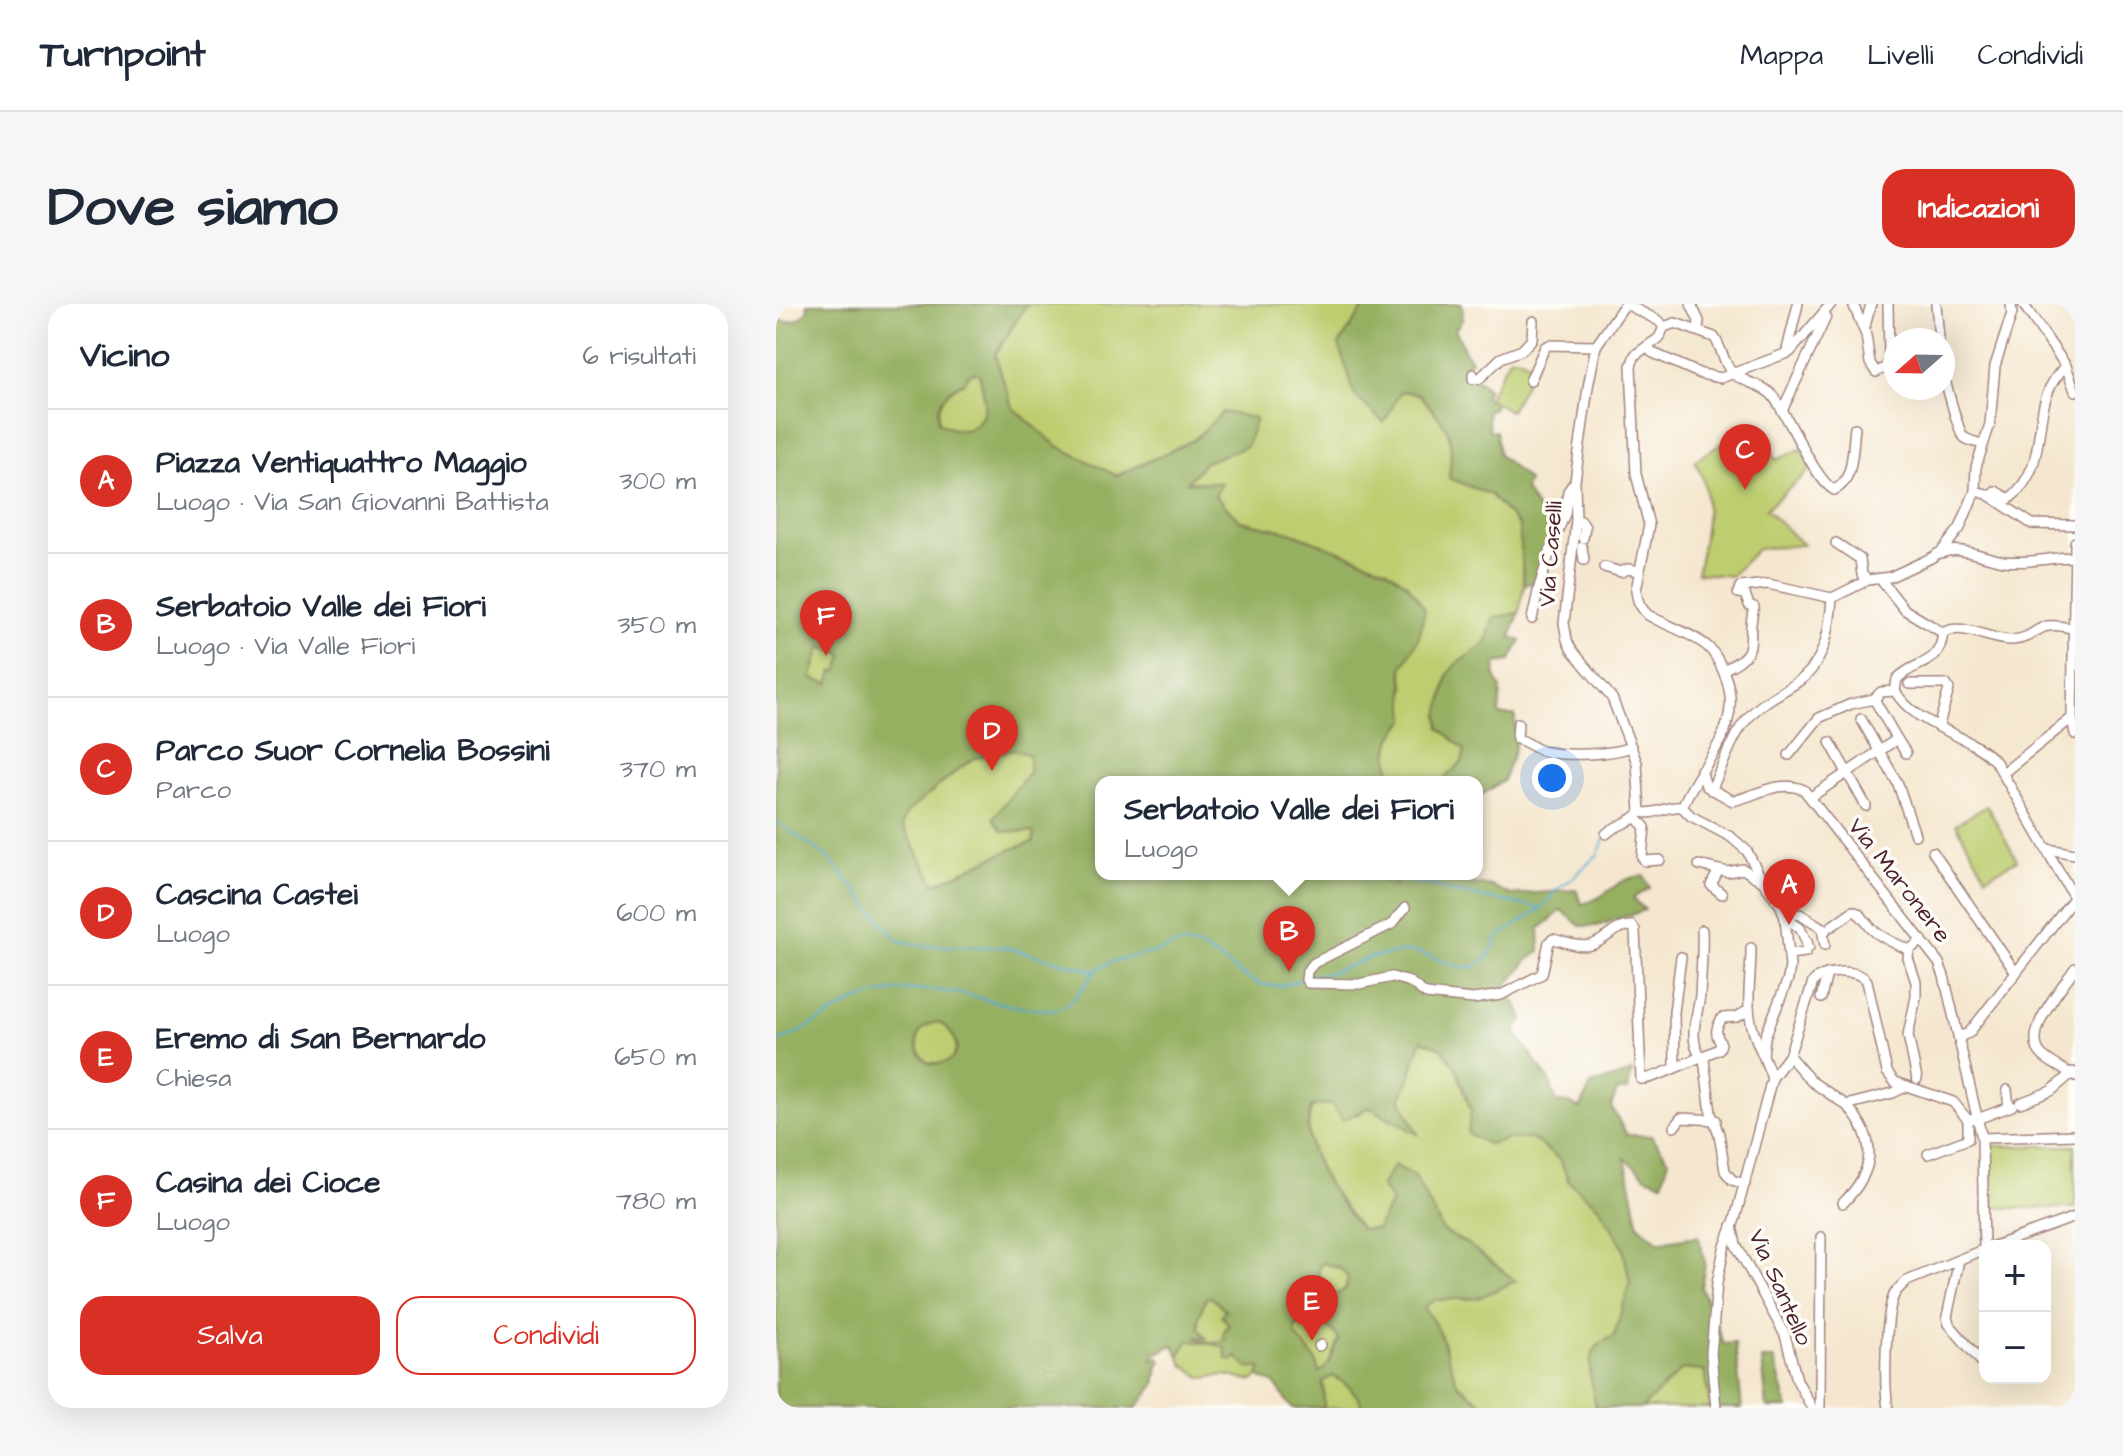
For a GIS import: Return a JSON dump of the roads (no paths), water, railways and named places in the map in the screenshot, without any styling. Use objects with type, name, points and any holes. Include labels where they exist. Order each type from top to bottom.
[{"type":"street","points":[[1625,304],[1659,321],[1664,327]]},
{"type":"street","name":"Via Caselli","points":[[1625,304],[1596,346],[1575,481],[1576,521],[1564,623],[1567,640],[1612,698],[1637,763],[1638,815],[1645,827],[1642,857],[1645,861],[1660,860]]},
{"type":"street","points":[[1691,304],[1699,321],[1698,329]]},
{"type":"street","points":[[1786,354],[1798,304]]},
{"type":"street","points":[[1853,304],[1864,330],[1872,369],[1876,372],[1887,367],[1889,359],[1888,304]]},
{"type":"street","points":[[1864,330],[1871,304]]},
{"type":"street","points":[[1936,304],[1938,328]]},
{"type":"street","points":[[1938,554],[1965,520],[1975,491],[1976,467],[1990,424],[1995,366],[2012,309],[2025,306],[2066,366],[2075,391]]},
{"type":"street","points":[[1646,347],[1701,374],[1721,378],[1786,354],[1830,307]]},
{"type":"street","points":[[1782,411],[1830,307]]},
{"type":"street","points":[[1473,374],[1473,379],[1479,379],[1501,358],[1522,350],[1532,339],[1533,321]]},
{"type":"street","points":[[1682,807],[1704,765],[1726,733],[1731,699],[1718,658],[1706,645],[1640,608],[1636,590],[1649,525],[1636,474],[1631,366],[1635,355],[1659,338],[1664,327],[1675,323],[1714,337],[1733,374],[1769,391],[1816,469],[1829,488],[1834,490],[1845,482],[1849,473],[1855,428]]},
{"type":"street","points":[[1530,381],[1545,347],[1596,346]]},
{"type":"street","points":[[1990,496],[1995,491],[2009,499],[2022,488],[2032,473],[2044,399],[2058,373],[2066,366]]},
{"type":"street","points":[[1951,400],[1958,430],[1965,438],[1982,444]]},
{"type":"street","points":[[1532,619],[1548,559],[1565,514],[1568,491],[1575,481]]},
{"type":"street","points":[[1975,491],[1990,496],[2032,524],[2075,525]]},
{"type":"street","points":[[1576,521],[1581,521],[1585,527],[1584,560]]},
{"type":"street","points":[[2075,542],[2072,718],[2075,734]]},
{"type":"street","points":[[1836,543],[1860,559],[1865,582]]},
{"type":"street","points":[[1723,670],[1740,662],[1750,652],[1754,607],[1747,602],[1747,596],[1738,593],[1738,589],[1768,584],[1832,598],[1865,582],[1885,581],[1951,549],[2002,561],[2027,563],[2075,557]]},
{"type":"street","points":[[1604,567],[1621,572],[1628,569],[1639,571]]},
{"type":"street","points":[[1885,581],[1905,610],[1943,633]]},
{"type":"street","points":[[1688,795],[1709,788],[1748,717],[1803,677],[1814,665],[1828,636],[1832,598]]},
{"type":"street","points":[[1943,633],[1949,630],[1983,633],[2015,640],[2046,624],[2074,635]]},
{"type":"street","points":[[1943,633],[1941,648],[1935,656],[1901,674],[1895,691],[1909,709],[1983,749],[2003,773],[2075,898],[1969,1033],[1959,1037]]},
{"type":"street","points":[[1909,684],[1946,684],[1949,689],[1939,725]]},
{"type":"street","points":[[1789,755],[1819,718],[1851,704],[1874,699],[1881,692],[1895,691]]},
{"type":"street","points":[[1874,699],[1906,753]]},
{"type":"street","points":[[2003,773],[2072,718]]},
{"type":"street","points":[[1861,719],[1898,784],[1915,835]]},
{"type":"street","points":[[1518,723],[1517,739],[1528,741],[1544,752],[1593,754],[1631,747]]},
{"type":"street","points":[[1704,765],[1709,788],[1733,801],[1791,784],[1811,797],[1897,739]]},
{"type":"street","points":[[1830,742],[1866,806]]},
{"type":"street","points":[[1704,765],[1722,769]]},
{"type":"street","name":"Via Maronere","points":[[1811,797],[1922,940],[1944,976],[1959,1037],[1973,1120],[1982,1138],[1984,1240]]},
{"type":"street","points":[[1606,834],[1638,815],[1674,806],[1682,807],[1691,816],[1740,844],[1781,906],[1793,915],[1800,914],[1827,928]]},
{"type":"street","points":[[2048,849],[2074,854]]},
{"type":"street","points":[[1933,852],[2016,973]]},
{"type":"street","points":[[2057,865],[2074,854]]},
{"type":"street","points":[[1699,865],[1728,872],[1743,869],[1763,882]]},
{"type":"street","points":[[1719,870],[1711,885],[1722,894]]},
{"type":"street","points":[[1763,1055],[1770,1021],[1788,979],[1789,954],[1781,906]]},
{"type":"street","points":[[1405,908],[1392,924],[1314,963],[1306,974],[1308,983],[1359,984],[1392,977],[1410,982],[1426,994],[1473,999],[1501,995],[1542,974],[1549,942],[1553,939],[1576,946],[1591,945],[1622,926],[1632,926],[1641,1079],[1648,1079],[1719,1049],[1721,1044],[1715,1037],[1715,1031],[1722,1018],[1737,1017],[1749,1010]]},
{"type":"street","points":[[1827,928],[1853,911],[1859,913],[1874,930],[1909,950]]},
{"type":"street","points":[[1785,918],[1800,928],[1808,944],[1806,952],[1789,954]]},
{"type":"street","points":[[1825,945],[1827,928]]},
{"type":"street","points":[[1702,930],[1700,995],[1693,1030],[1698,1052],[1706,1063],[1725,1171],[1732,1180],[1745,1184]]},
{"type":"street","points":[[1917,1079],[1908,1035],[1916,982],[1908,958],[1909,950],[1922,940]]},
{"type":"street","points":[[1751,948],[1746,995],[1750,1024],[1772,1078]]},
{"type":"street","points":[[1675,1065],[1674,1012],[1681,957]]},
{"type":"street","points":[[1973,1120],[2051,1091],[2074,1073],[2042,1056],[2034,1038],[2039,1024],[2075,968]]},
{"type":"street","points":[[1716,1408],[1711,1354],[1717,1283],[1724,1249],[1745,1184],[1772,1078],[1789,1056],[1817,977],[1854,973],[1864,977],[1884,1065],[1895,1082],[1943,1097],[1973,1120]]},
{"type":"street","points":[[1821,998],[1827,974]]},
{"type":"street","points":[[1789,1056],[1811,1081],[1846,1105],[1858,1121],[1869,1148],[1865,1178],[1843,1203]]},
{"type":"street","points":[[1846,1105],[1908,1086]]},
{"type":"street","points":[[2007,1090],[2014,1105]]},
{"type":"street","points":[[1674,1127],[1681,1118],[1717,1120]]},
{"type":"street","points":[[1928,1154],[1968,1139],[1973,1120]]},
{"type":"street","points":[[1982,1138],[2075,1135]]},
{"type":"street","points":[[2011,1240],[2075,1217]]},
{"type":"street","name":"Via Santello","points":[[1732,1226],[1736,1245],[1785,1335],[1797,1380],[1812,1408]]},
{"type":"street","points":[[1820,1408],[1821,1237]]},
{"type":"street","points":[[1888,1408],[1886,1384],[1893,1298],[1907,1281],[1979,1251]]},
{"type":"street","points":[[1959,1260],[1947,1317],[1949,1324],[1979,1359]]},
{"type":"waterway","points":[[776,822],[828,857],[897,940],[924,946],[1004,947],[1094,971]]},
{"type":"waterway","points":[[1310,975],[1330,973],[1372,957],[1403,952],[1417,952],[1460,967],[1473,967],[1488,957],[1498,937],[1542,908],[1555,891],[1598,854],[1604,839]]},
{"type":"waterway","points":[[1399,880],[1540,908]]},
{"type":"waterway","points":[[776,1042],[861,999],[900,991],[945,991],[1024,1008],[1056,1009],[1073,1000],[1100,968],[1174,945],[1192,945],[1207,951],[1248,979],[1263,985],[1280,985],[1301,979]]},
{"type":"place","name":"Parco Suor Cornelia Bossini","points":[[1745,490]]},
{"type":"place","name":"Casina dei Cioce","points":[[826,656]]},
{"type":"place","name":"Cascina Castei","points":[[992,771]]},
{"type":"place","name":"Piazza Ventiquattro Maggio","points":[[1789,925]]},
{"type":"place","name":"Serbatoio Valle dei Fiori","points":[[1289,972]]},
{"type":"place","name":"Eremo di San Bernardo","points":[[1312,1341]]}]
